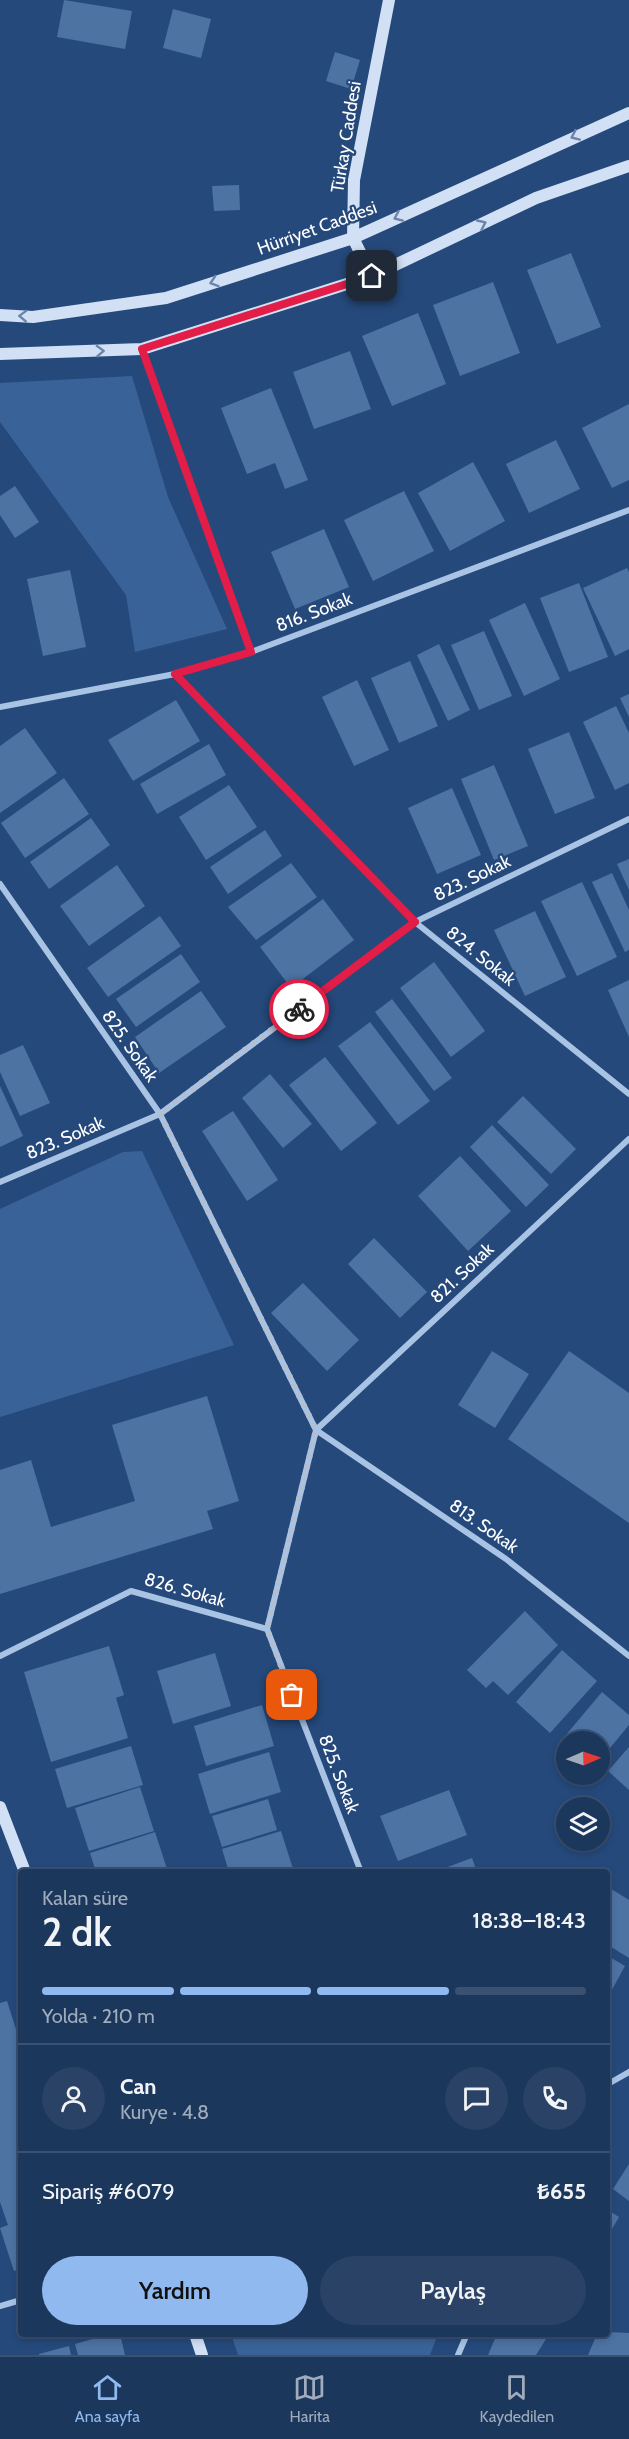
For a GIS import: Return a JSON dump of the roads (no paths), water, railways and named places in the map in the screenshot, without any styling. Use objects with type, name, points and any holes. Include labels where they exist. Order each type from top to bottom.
[{"type":"main road","name":"Türkay Caddesi","points":[[372,276],[353,238],[354,180],[389,0]]},
{"type":"main road","name":"Hürriyet Caddesi","points":[[0,315],[33,317],[166,298],[353,238],[629,113]]},
{"type":"main road","points":[[0,354],[142,349],[372,276],[536,198],[629,166]]},
{"type":"main road","points":[[0,1807],[24,1869]]},
{"type":"main road","points":[[196,2337],[202,2355]]},
{"type":"street","points":[[142,349],[251,652]]},
{"type":"street","name":"816. Sokak","points":[[0,707],[175,674],[251,652],[629,510]]},
{"type":"street","name":"824. Sokak","points":[[175,674],[415,922],[629,1094]]},
{"type":"street","name":"823. Sokak","points":[[0,1182],[160,1114],[415,922],[629,819]]},
{"type":"street","name":"825. Sokak","points":[[0,884],[160,1114],[316,1430]]},
{"type":"street","name":"821. Sokak","points":[[316,1430],[629,1139]]},
{"type":"street","points":[[267,1629],[316,1430]]},
{"type":"street","name":"813. Sokak","points":[[316,1430],[506,1559],[629,1656]]},
{"type":"street","name":"826. Sokak","points":[[0,1656],[131,1591],[267,1629]]},
{"type":"street","name":"825. Sokak","points":[[267,1629],[360,1869]]},
{"type":"street","points":[[610,2083],[629,2072]]},
{"type":"street","points":[[0,2306],[18,2301]]},
{"type":"street","points":[[458,2355],[466,2337]]}]
